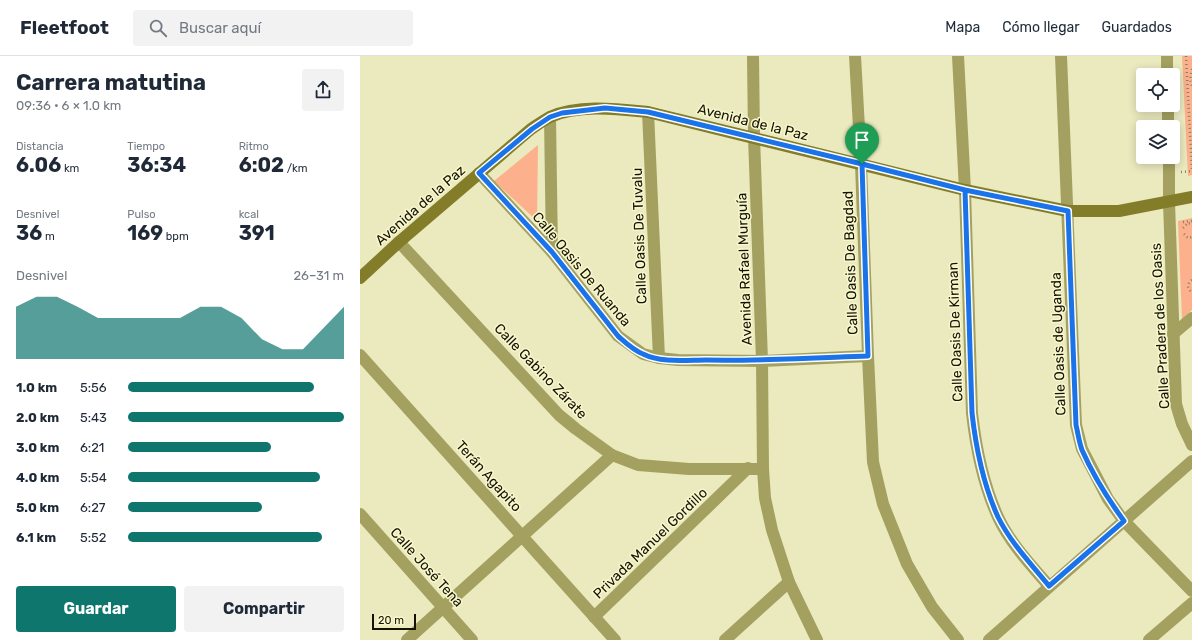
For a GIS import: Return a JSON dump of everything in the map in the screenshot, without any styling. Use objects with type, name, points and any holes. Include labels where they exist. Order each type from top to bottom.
[{"type":"main road","name":"Avenida de la Paz","points":[[360,278],[399,242],[532,129],[550,117],[562,113],[605,108],[648,112],[965,190],[1068,211],[1119,210],[1192,197]]},
{"type":"street","name":"Avenida Rafael Murguía","points":[[753,56],[754,137],[762,361],[763,469],[765,498],[772,530],[789,582],[817,640]]},
{"type":"street","name":"Calle Oasis De Bagdad","points":[[855,56],[862,164],[873,462],[884,504],[907,564],[932,607],[958,640]]},
{"type":"street","name":"Calle Oasis De Kirman","points":[[958,56],[965,190],[972,413],[976,447],[987,490],[999,518],[1018,549],[1049,586]]},
{"type":"street","name":"Calle Oasis de Uganda","points":[[1061,56],[1076,425],[1082,449],[1108,499],[1124,521],[1192,591]]},
{"type":"street","points":[[1167,56],[1167,68]]},
{"type":"street","name":"Calle Oasis De Tuvalu","points":[[648,112],[659,358]]},
{"type":"street","points":[[550,117],[552,252]]},
{"type":"street","points":[[1169,164],[1169,202]]},
{"type":"street","name":"Calle Oasis De Ruanda","points":[[479,173],[552,252],[618,336],[643,354],[659,358],[678,360],[762,361],[868,356]]},
{"type":"street","name":"Calle Pradera de los Oasis","points":[[1169,202],[1176,404],[1182,424],[1192,445]]},
{"type":"street","name":"Calle Gabino Zárate","points":[[399,242],[559,415],[612,455],[638,465],[646,466],[689,469],[763,469]]},
{"type":"street","points":[[1173,334],[1192,318]]},
{"type":"street","name":"Terán Agapito","points":[[360,355],[594,617]]},
{"type":"street","points":[[407,640],[612,455]]},
{"type":"street","points":[[989,640],[1192,461]]},
{"type":"street","name":"Privada Manuel Gordillo","points":[[615,640],[594,617],[748,468]]},
{"type":"street","name":"Calle José Tena","points":[[360,514],[472,640]]},
{"type":"street","points":[[726,640],[789,582]]},
{"type":"street","points":[[1149,640],[1192,603]]},
{"type":"path","points":[[1186,56],[1192,171]]},
{"type":"path","points":[[1192,69],[1190,80],[1192,86]]},
{"type":"path","points":[[1180,223],[1192,221]]},
{"type":"path","points":[[1192,224],[1186,225],[1183,230],[1186,237],[1192,237]]},
{"type":"path","points":[[1192,280],[1189,282],[1188,286],[1189,290],[1192,292]]},
{"type":"shaded area","points":[[1182,56],[1192,56],[1192,175],[1188,176]]},
{"type":"shaded area","points":[[538,145],[537,221],[494,181]]},
{"type":"shaded area","points":[[1192,218],[1192,310],[1182,319],[1178,221]]},
{"type":"route","points":[[862,164],[648,112],[605,108],[580,110],[550,117],[532,129],[479,173],[552,252],[618,336],[643,354],[659,358],[678,360],[762,361],[868,356],[862,164],[965,190],[1068,211],[1076,425],[1082,449],[1108,499],[1124,521],[1049,586],[1018,549],[999,518],[987,490],[976,447],[972,413],[965,190],[913,177],[862,164]]}]
